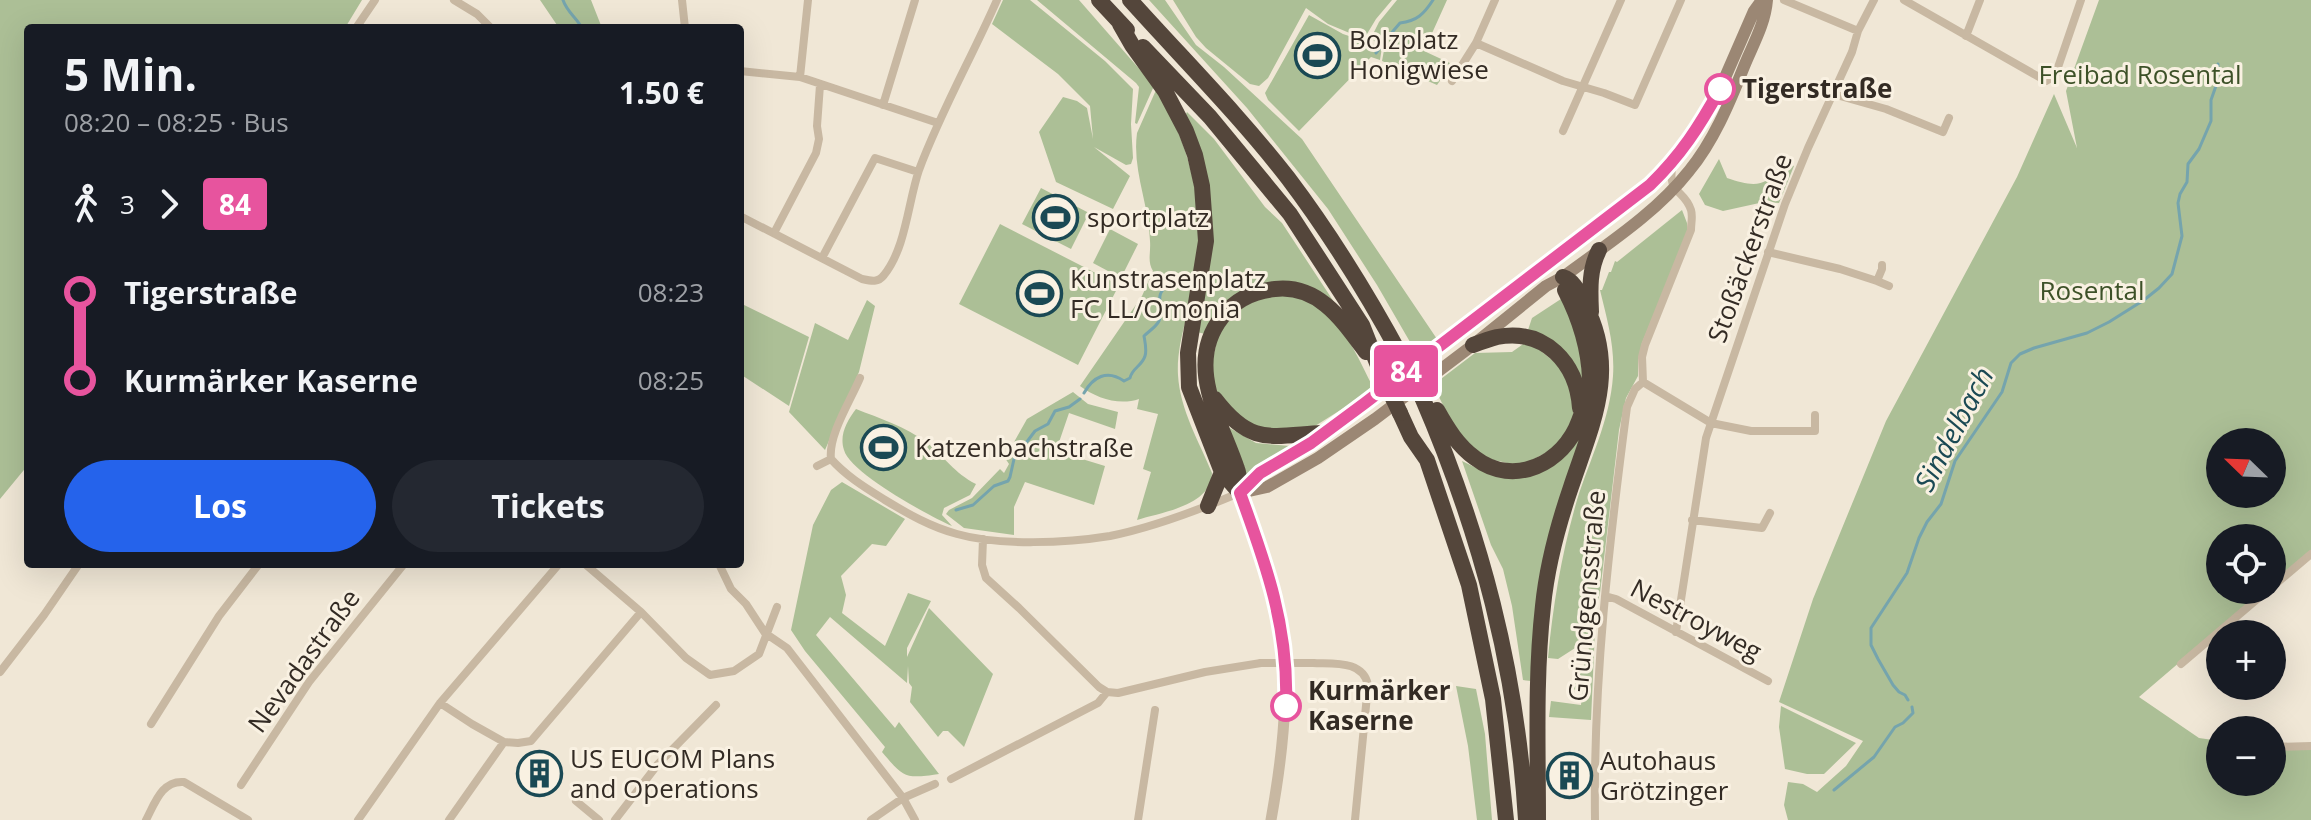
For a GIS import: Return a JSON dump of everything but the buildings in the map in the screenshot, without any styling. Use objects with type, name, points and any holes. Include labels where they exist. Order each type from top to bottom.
[{"type":"highway","points":[[1099,0],[1210,117],[1290,214],[1362,325],[1411,437],[1427,460],[1469,585],[1493,699],[1506,820]]},
{"type":"highway","points":[[1130,0],[1243,124],[1295,188],[1353,271],[1422,397],[1462,497],[1494,601],[1514,702],[1526,820]]},
{"type":"highway","points":[[1120,24],[1165,91],[1195,155],[1202,186],[1206,241],[1188,353],[1189,387],[1222,472],[1240,493]]},
{"type":"highway","points":[[1538,820],[1536,706],[1543,602],[1570,488],[1598,409],[1600,358],[1591,317],[1590,282],[1599,250]]},
{"type":"highway","points":[[1422,397],[1430,401],[1460,444],[1475,458],[1506,471],[1533,468],[1552,459],[1567,445],[1580,418],[1590,381],[1581,329],[1562,285],[1563,277],[1570,279],[1591,317]]},
{"type":"highway","points":[[1240,493],[1238,472],[1209,391],[1205,361],[1217,323],[1237,302],[1274,289],[1305,293],[1328,305],[1345,322],[1381,373]]},
{"type":"highway","points":[[1476,343],[1496,337],[1524,337],[1544,344],[1557,353],[1571,370],[1578,389],[1580,418]]},
{"type":"highway","points":[[1209,391],[1231,419],[1257,434],[1280,438],[1322,433]]},
{"type":"highway","points":[[1208,506],[1222,472]]},
{"type":"main road","points":[[1240,493],[1260,473],[1311,443],[1650,185],[1689,143],[1720,89],[1754,11],[1764,0]]},
{"type":"main road","points":[[1240,493],[1267,487],[1283,479],[1375,419],[1546,286],[1563,277],[1654,207],[1702,153],[1731,99],[1766,17],[1764,0]]},
{"type":"main road","points":[[1689,143],[1691,150],[1702,153]]},
{"type":"main road","points":[[1550,262],[1563,277]]},
{"type":"main road","points":[[1466,324],[1475,329],[1476,343]]},
{"type":"main road","points":[[1365,403],[1366,418],[1375,419]]},
{"type":"street","points":[[359,24],[375,0]]},
{"type":"street","points":[[454,0],[487,24]]},
{"type":"street","points":[[682,0],[685,24]]},
{"type":"street","points":[[800,77],[808,0]]},
{"type":"street","points":[[883,105],[915,0]]},
{"type":"street","points":[[744,218],[862,279],[876,281],[883,278],[896,254],[918,172],[938,123],[997,0]]},
{"type":"street","points":[[1452,81],[1476,43],[1495,0]]},
{"type":"street","points":[[1563,131],[1621,0]]},
{"type":"street","points":[[1476,43],[1582,87],[1635,105],[1681,0]]},
{"type":"street","points":[[1784,0],[1858,31]]},
{"type":"street","name":"Stoßäckerstraße","points":[[1676,632],[1706,438],[1768,252],[1808,148],[1874,0]]},
{"type":"street","points":[[1904,0],[2046,81],[2055,76],[2081,0]]},
{"type":"street","points":[[1966,36],[1980,0]]},
{"type":"street","points":[[744,71],[800,77],[938,123]]},
{"type":"street","points":[[774,233],[816,153],[820,85]]},
{"type":"street","points":[[1833,94],[1886,109],[1943,132],[1949,118]]},
{"type":"street","points":[[822,258],[875,158],[918,172]]},
{"type":"street","points":[[1673,163],[1671,180],[1691,211],[1691,230],[1645,345],[1643,382],[1711,423],[1751,431],[1815,431],[1815,415]]},
{"type":"street","points":[[1650,185],[1674,188]]},
{"type":"street","points":[[1768,252],[1840,269],[1889,286]]},
{"type":"street","points":[[1877,281],[1882,265]]},
{"type":"street","points":[[860,378],[834,436],[830,448],[831,459],[841,470],[912,516],[958,534],[983,539],[1040,542],[1111,535],[1208,506],[1240,493],[1273,586],[1285,657],[1285,726],[1271,820]]},
{"type":"street","name":"Gründgensstraße","points":[[1595,820],[1600,629],[1627,407],[1635,389],[1643,382]]},
{"type":"street","points":[[817,466],[831,459]]},
{"type":"street","points":[[1692,520],[1762,528],[1770,513]]},
{"type":"street","points":[[983,539],[982,565],[986,578],[1107,692],[1118,693],[1205,672],[1261,663],[1349,665],[1363,671],[1368,685],[1355,820]]},
{"type":"street","points":[[2286,575],[2311,554]]},
{"type":"street","points":[[0,672],[76,568]]},
{"type":"street","points":[[151,724],[219,616],[256,568]]},
{"type":"street","name":"Nevadastraße","points":[[241,785],[309,682],[401,568]]},
{"type":"street","points":[[358,820],[440,703],[556,568]]},
{"type":"street","points":[[590,568],[641,612],[686,658],[710,675],[734,671],[759,654],[777,607]]},
{"type":"street","points":[[721,568],[731,589],[746,604],[765,633],[787,648],[903,798],[915,820]]},
{"type":"street","name":"Nestroyweg","points":[[1605,596],[1616,599],[1768,681]]},
{"type":"street","points":[[2181,664],[2251,604]]},
{"type":"street","points":[[440,703],[504,742],[531,741],[641,612]]},
{"type":"street","points":[[951,779],[1098,703],[1107,692]]},
{"type":"street","points":[[615,820],[658,764],[716,705]]},
{"type":"street","points":[[1138,820],[1155,710]]},
{"type":"street","points":[[449,820],[504,742]]},
{"type":"street","points":[[2286,747],[2311,746]]},
{"type":"street","points":[[146,820],[159,795],[175,781],[184,782],[248,820]]},
{"type":"street","points":[[871,820],[903,798],[935,784]]},
{"type":"street","points":[[576,801],[599,820]]},
{"type":"green space","points":[[0,0],[362,0],[347,24],[24,24],[24,470],[0,499]]},
{"type":"green space","points":[[540,0],[591,0],[600,24],[556,24]]},
{"type":"green space","points":[[1003,0],[1030,0],[1105,61],[1133,89],[1131,164],[1126,165],[1094,147],[1130,176],[1113,209],[1056,182],[1039,132],[1063,97],[1087,108],[1093,139],[1090,106],[1058,74],[992,24]]},
{"type":"green space","points":[[1037,0],[1079,0],[1154,86],[1137,124],[1139,87],[1136,83]]},
{"type":"green space","points":[[1149,0],[1165,0],[1196,45],[1302,139],[1437,339],[1417,354],[1328,209],[1247,108]]},
{"type":"green space","points":[[1173,0],[1392,0],[1364,39],[1328,24],[1306,8],[1268,78],[1259,86],[1250,84],[1206,48]]},
{"type":"green space","points":[[1397,0],[1447,0],[1424,51],[1452,64],[1437,85],[1382,61],[1385,45],[1374,41],[1372,36]]},
{"type":"green space","points":[[2099,0],[2311,0],[2311,550],[2286,571],[2286,524],[2206,524],[2206,604],[2248,604],[2229,620],[2206,620],[2206,640],[2139,697],[2199,738],[2206,739],[2206,796],[2286,796],[2286,747],[2311,746],[2311,820],[1788,820],[1784,805],[1788,782],[1803,784],[1817,792],[1846,766],[1863,741],[1779,702],[1813,599],[1886,421],[2017,177],[2054,94],[2077,148],[2066,91]]},
{"type":"green space","points":[[1309,15],[1343,34],[1382,47],[1380,60],[1371,57],[1299,131],[1268,100],[1265,93]]},
{"type":"green space","points":[[1156,90],[1178,133],[1197,201],[1197,272],[1179,349],[1178,375],[1186,413],[1212,473],[1210,484],[1194,500],[1137,520],[1151,472],[1143,469],[1158,414],[1137,409],[1139,399],[1124,402],[1108,400],[1080,386],[1142,296],[1153,271],[1136,147],[1137,133]]},
{"type":"green space","points":[[1187,112],[1214,139],[1265,207],[1282,223],[1334,302],[1280,282],[1205,334],[1197,332],[1207,285]]},
{"type":"green space","points":[[1719,159],[1727,178],[1752,184],[1771,177],[1783,161],[1794,166],[1779,203],[1764,202],[1723,211],[1705,205],[1699,194]]},
{"type":"green space","points":[[1041,188],[1089,213],[1071,249],[1022,224]]},
{"type":"green space","points":[[1682,210],[1688,232],[1642,343],[1638,376],[1626,398],[1619,430],[1596,607],[1591,720],[1549,717],[1551,701],[1581,705],[1582,692],[1573,689],[1590,652],[1586,641],[1558,659],[1548,658],[1555,598],[1567,539],[1577,500],[1604,424],[1611,392],[1613,354],[1600,290],[1615,261]]},
{"type":"green space","name":"Kunstrasenplatz FC LL/Omonia","points":[[1000,224],[1119,285],[1078,365],[959,304]]},
{"type":"green space","points":[[1110,229],[1138,244],[1121,278],[1093,263]]},
{"type":"green space","points":[[1275,294],[1307,299],[1329,315],[1355,351],[1374,389],[1315,426],[1260,431],[1222,403],[1213,384],[1211,366],[1219,332],[1242,306]]},
{"type":"green space","points":[[1564,297],[1577,328],[1583,379],[1580,380],[1527,333],[1532,318]]},
{"type":"green space","points":[[867,300],[875,306],[859,372],[825,450],[789,412],[815,323],[848,340]]},
{"type":"green space","points":[[744,305],[809,337],[789,406],[744,377]]},
{"type":"green space","points":[[1526,342],[1568,373],[1574,415],[1559,446],[1520,466],[1481,457],[1456,431],[1433,385],[1475,353],[1512,352]]},
{"type":"green space","points":[[1073,392],[1088,404],[1118,412],[1115,429],[1069,413],[1056,451],[1105,466],[1094,505],[1025,482],[1014,507],[1014,535],[964,528],[946,514],[972,498],[1000,469],[1004,473],[1009,464],[1005,458],[1027,419]]},
{"type":"green space","points":[[856,409],[918,437],[976,484],[970,495],[944,508],[942,515],[952,526],[875,482],[849,459],[842,439]]},
{"type":"green space","points":[[1228,427],[1256,443],[1290,446],[1245,477]]},
{"type":"green space","points":[[1582,432],[1531,681],[1523,680],[1503,569],[1491,545],[1462,461],[1491,475],[1549,468],[1568,453]]},
{"type":"green space","points":[[842,482],[905,519],[886,546],[872,544],[841,576],[846,595],[842,613],[885,646],[908,593],[931,601],[907,648],[907,657],[929,608],[993,674],[964,747],[948,731],[943,731],[938,737],[910,702],[912,687],[908,666],[907,683],[830,617],[816,635],[895,728],[899,722],[939,774],[912,776],[895,767],[882,752],[885,747],[791,630],[813,525],[831,490]]},
{"type":"green space","points":[[1456,686],[1476,689],[1485,734],[1492,820],[1477,820],[1468,746]]},
{"type":"green space","points":[[1781,706],[1856,743],[1824,774],[1785,769],[1779,727]]},
{"type":"waterway","points":[[563,0],[579,24]]},
{"type":"waterway","points":[[1382,44],[1400,23],[1420,16],[1433,0]]},
{"type":"waterway","points":[[1376,53],[1380,48]]},
{"type":"waterway","name":"Sindelbach","points":[[1908,700],[1893,685],[1878,659],[1871,645],[1871,628],[1907,573],[1919,538],[1941,504],[1955,461],[2002,392],[2011,363],[2020,354],[2034,348],[2087,333],[2109,322],[2144,300],[2172,274],[2182,236],[2178,203],[2187,182],[2188,164],[2199,149],[2211,121],[2211,100],[2217,83],[2218,64]]},
{"type":"waterway","points":[[1084,393],[1101,376],[1118,377],[1124,381],[1130,378],[1145,356],[1144,336],[1159,321],[1161,293],[1169,284]]},
{"type":"waterway","points":[[956,510],[973,505],[994,486],[1008,481],[1014,459],[1035,431],[1048,424],[1055,411],[1069,407],[1080,399]]},
{"type":"waterway","name":"Sindelbach","points":[[1834,790],[1874,757],[1895,727],[1913,713],[1912,707]]},
{"type":"bus line","name":"84","points":[[1286,706],[1285,657],[1273,586],[1240,493],[1260,473],[1311,443],[1650,185],[1689,143],[1720,89]]},
{"type":"place","name":"Bolzplatz Honigwiese","points":[[1318,55]]},
{"type":"place","name":"Tigerstraße","points":[[1720,89]]},
{"type":"place","name":"sportplatz","points":[[1056,218]]},
{"type":"place","name":"Kunstrasenplatz FC LL/Omonia","points":[[1039,294]]},
{"type":"place","name":"Katzenbachstraße","points":[[884,448]]},
{"type":"place","name":"Kurmärker Kaserne","points":[[1286,706]]},
{"type":"place","name":"US EUCOM Plans and Operations","points":[[539,774]]},
{"type":"place","name":"Autohaus Grötzinger","points":[[1569,776]]},
{"type":"park label","name":"Freibad Rosental","points":[[2140,75]]},
{"type":"park label","name":"Rosental","points":[[2092,291]]}]
